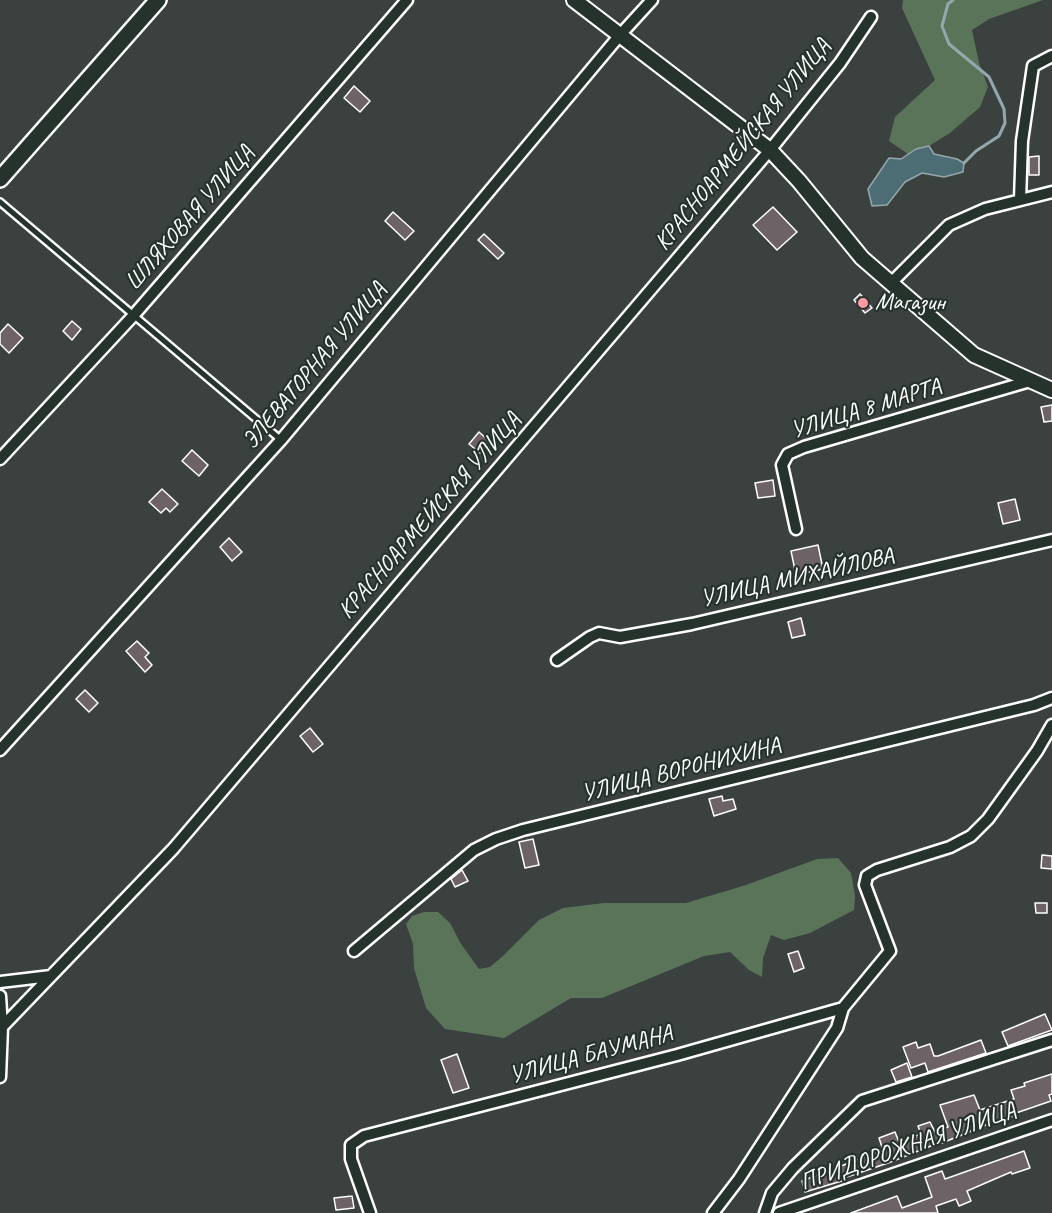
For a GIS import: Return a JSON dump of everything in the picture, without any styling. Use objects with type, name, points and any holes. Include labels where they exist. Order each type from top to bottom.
[{"type":"main road","points":[[0,179],[159,0]]},
{"type":"street","name":"ШЛЯХОВАЯ УЛИЦА","points":[[0,459],[133,316],[407,0]]},
{"type":"street","points":[[574,0],[770,150],[799,181],[862,258],[974,355],[1030,381],[1050,387]]},
{"type":"street","name":"ЭЛЕВАТОРНАЯ УЛИЦА","points":[[0,750],[281,441],[620,35],[652,0]]},
{"type":"street","name":"КРАСНОАРМЕЙСКАЯ УЛИЦА","points":[[2,1027],[173,849],[770,150],[840,63],[871,17]]},
{"type":"street","points":[[1020,200],[1022,141],[1033,66],[1052,56]]},
{"type":"street","points":[[891,283],[949,225],[984,209],[1052,192]]},
{"type":"street","name":"УЛИЦА 8 МАРТА","points":[[796,530],[782,465],[788,454],[1030,381]]},
{"type":"street","name":"УЛИЦА МИХАЙЛОВА","points":[[557,660],[599,633],[620,637],[692,624],[1052,540]]},
{"type":"street","name":"УЛИЦА ВОРОНИХИНА","points":[[354,951],[474,850],[496,838],[1034,705],[1052,698]]},
{"type":"street","points":[[713,1213],[740,1179],[837,1028],[843,1008],[890,951],[864,885],[867,876],[877,870],[950,847],[971,836],[988,819],[1037,752],[1052,725]]},
{"type":"street","points":[[0,982],[51,976]]},
{"type":"street","points":[[0,996],[2,1027],[0,1077]]},
{"type":"street","name":"УЛИЦА БАУМАНА","points":[[370,1213],[351,1159],[351,1145],[364,1136],[676,1055],[843,1008]]},
{"type":"street","points":[[765,1213],[772,1193],[793,1168],[862,1101],[1052,1040]]},
{"type":"street","name":"ПРИДОРОЖНАЯ УЛИЦА","points":[[778,1213],[1052,1120]]},
{"type":"lane","points":[[0,202],[281,441]]},
{"type":"green space","points":[[903,0],[1043,0],[989,19],[972,30],[979,63],[988,87],[980,107],[950,133],[929,146],[916,149],[908,154],[889,141],[895,117],[935,80],[902,8]]},
{"type":"green space","points":[[838,858],[851,873],[855,896],[854,910],[810,933],[784,940],[771,935],[763,958],[762,977],[749,970],[730,952],[704,956],[602,998],[571,998],[504,1038],[445,1029],[426,1008],[414,968],[413,944],[406,924],[412,916],[424,912],[438,912],[450,923],[461,944],[479,969],[490,967],[539,920],[563,908],[604,903],[686,903],[746,885],[817,859]]},
{"type":"water","points":[[929,146],[934,154],[957,159],[964,163],[963,172],[944,177],[922,173],[905,182],[887,205],[872,206],[868,189],[889,158],[901,159],[916,149]]},
{"type":"building","points":[[354,86],[370,101],[360,112],[344,98]]},
{"type":"building","points":[[1039,156],[1039,175],[1029,175],[1029,157]]},
{"type":"building","points":[[773,207],[797,232],[777,250],[753,225]]},
{"type":"building","points":[[393,212],[414,231],[405,240],[385,221]]},
{"type":"building","points":[[484,234],[504,253],[498,259],[478,240]]},
{"type":"building","points":[[860,294],[872,308],[865,313],[854,300]]},
{"type":"building","points":[[72,321],[81,329],[72,340],[63,331]]},
{"type":"building","points":[[8,324],[23,338],[9,353],[0,344],[0,333]]},
{"type":"building","points":[[1052,405],[1052,421],[1044,422],[1041,407]]},
{"type":"building","points":[[479,432],[490,442],[480,453],[469,444]]},
{"type":"building","points":[[192,450],[208,465],[199,476],[182,461]]},
{"type":"building","points":[[773,480],[775,496],[758,498],[755,483]]},
{"type":"building","points":[[162,489],[178,504],[170,512],[166,508],[161,513],[149,502]]},
{"type":"building","points":[[1015,499],[1020,520],[1003,524],[998,503]]},
{"type":"building","points":[[229,538],[242,552],[232,561],[220,547]]},
{"type":"building","points":[[818,545],[823,569],[796,575],[791,551]]},
{"type":"building","points":[[801,618],[805,635],[792,638],[788,622]]},
{"type":"building","points":[[137,641],[149,653],[145,657],[152,665],[145,672],[126,651]]},
{"type":"building","points":[[85,690],[98,703],[89,712],[76,699]]},
{"type":"building","points":[[310,728],[323,744],[313,752],[300,736]]},
{"type":"building","points":[[722,796],[723,801],[733,799],[736,809],[714,816],[709,799]]},
{"type":"building","points":[[533,839],[539,865],[525,868],[519,842]]},
{"type":"building","points":[[1042,855],[1052,856],[1052,869],[1041,868]]},
{"type":"building","points":[[462,870],[468,881],[455,887],[451,879]]},
{"type":"building","points":[[1035,903],[1047,903],[1047,913],[1036,913]]},
{"type":"building","points":[[798,951],[804,968],[794,972],[788,954]]},
{"type":"building","points":[[1045,1014],[1052,1030],[1008,1046],[1002,1032]]},
{"type":"building","points":[[981,1040],[986,1053],[928,1072],[925,1063],[911,1068],[903,1047],[916,1042],[918,1048],[930,1044],[934,1056],[938,1056]]},
{"type":"building","points":[[457,1054],[469,1088],[453,1093],[441,1060]]},
{"type":"building","points":[[907,1063],[912,1077],[896,1082],[891,1070]]},
{"type":"building","points":[[1052,1074],[1052,1094],[1049,1095],[1051,1101],[844,1178],[845,1180],[805,1192],[802,1181],[883,1150],[879,1138],[895,1132],[899,1142],[921,1134],[918,1126],[930,1122],[935,1132],[948,1127],[940,1105],[974,1095],[980,1110],[1014,1099],[1011,1090]]},
{"type":"building","points":[[1024,1151],[1030,1168],[1012,1174],[1011,1172],[967,1191],[971,1201],[959,1206],[956,1199],[936,1206],[938,1213],[851,1213],[897,1196],[902,1208],[932,1197],[925,1177],[942,1171],[945,1179]]},
{"type":"building","points":[[352,1196],[354,1208],[336,1210],[334,1198]]},
{"type":"waterway","points":[[953,0],[948,4],[942,26],[949,44],[989,77],[1004,109],[1005,123],[999,136],[976,151],[964,163]]},
{"type":"place","name":"Магазин","points":[[863,303]]}]
